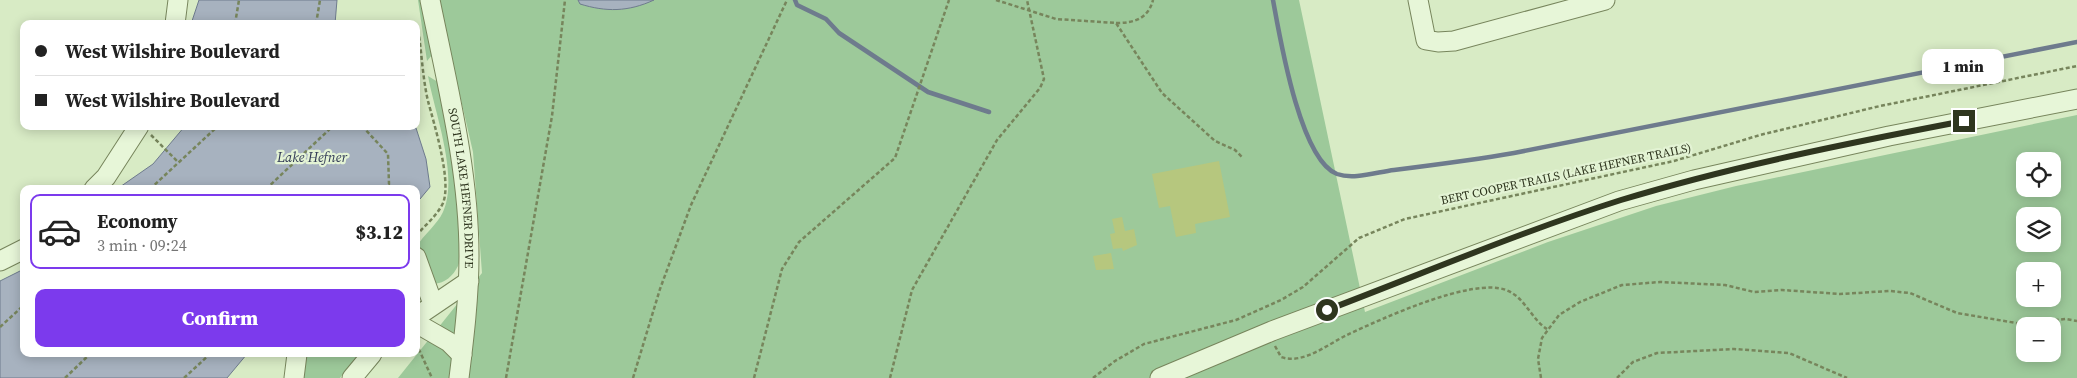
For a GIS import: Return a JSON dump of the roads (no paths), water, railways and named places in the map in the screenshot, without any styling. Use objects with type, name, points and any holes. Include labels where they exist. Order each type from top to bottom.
[{"type":"street","points":[[176,20],[178,0]]},
{"type":"street","name":"SOUTH LAKE HEFNER DRIVE","points":[[430,0],[464,185],[469,250],[459,378]]},
{"type":"street","points":[[1418,0],[1426,40],[1438,42],[1454,41],[1605,0]]},
{"type":"street","points":[[1160,378],[1272,331],[1620,201],[1694,180],[1889,136],[2077,99]]},
{"type":"street","points":[[98,185],[143,130]]},
{"type":"street","points":[[0,262],[20,251]]},
{"type":"street","points":[[420,268],[433,304]]},
{"type":"street","points":[[420,314],[468,281]]},
{"type":"street","points":[[420,325],[449,342],[462,355]]},
{"type":"street","points":[[294,378],[296,357]]},
{"type":"street","points":[[352,378],[370,357]]},
{"type":"water","points":[[199,0],[337,0],[335,20],[192,20]]},
{"type":"water","points":[[578,0],[654,0],[635,7],[617,10],[590,7],[580,4]]},
{"type":"water","name":"Lake Hefner","points":[[182,130],[417,130],[426,159],[430,187],[420,199],[420,185],[123,185],[153,164]]},
{"type":"water","points":[[20,271],[20,357],[244,357],[227,378],[0,378],[0,281]]},
{"type":"waterway","points":[[795,0],[797,5],[826,19],[839,33],[928,92],[989,112]]},
{"type":"waterway","points":[[1273,0],[1287,68],[1302,123],[1312,146],[1324,164],[1337,174],[1344,176],[1366,175],[1514,153],[2077,42]]}]
